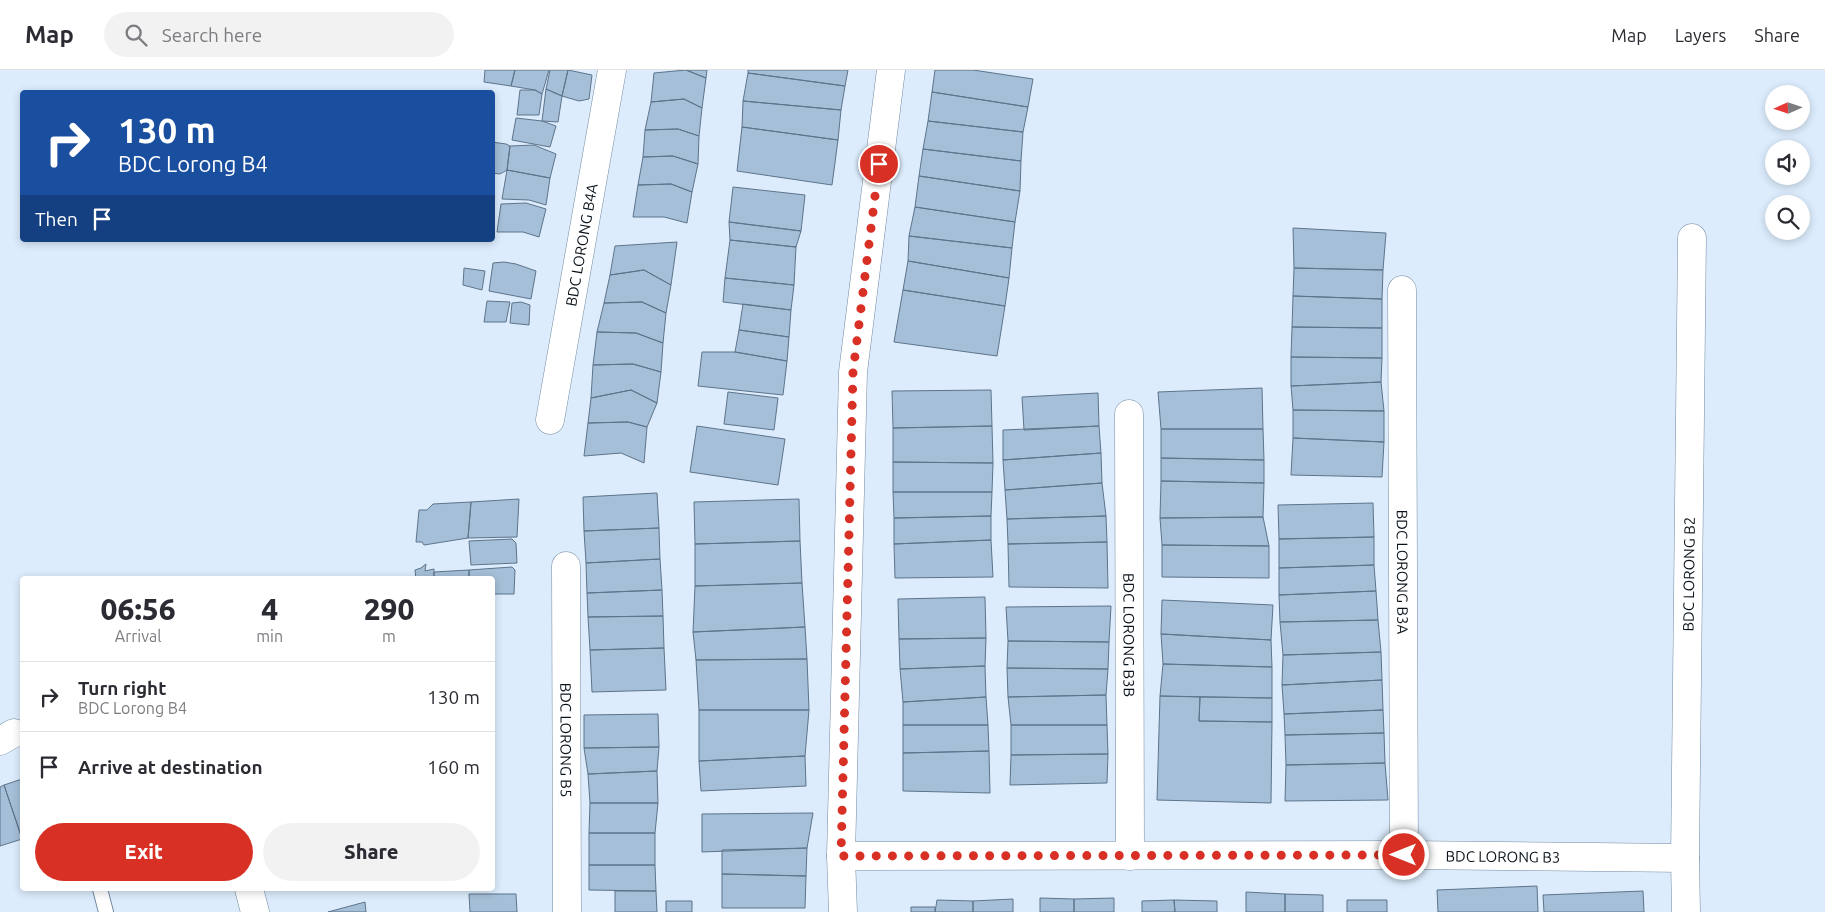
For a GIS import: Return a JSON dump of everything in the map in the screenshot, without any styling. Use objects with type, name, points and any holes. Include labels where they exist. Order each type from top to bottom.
[{"type":"street","name":"BDC LORONG B4A","points":[[550,420],[612,70]]},
{"type":"street","points":[[843,912],[841,856],[853,372],[891,70]]},
{"type":"street","name":"BDC LORONG B2","points":[[1686,912],[1692,238]]},
{"type":"street","name":"BDC LORONG B3A","points":[[1402,290],[1404,855]]},
{"type":"street","name":"BDC LORONG B3B","points":[[1129,414],[1130,856]]},
{"type":"street","name":"BDC LORONG B5","points":[[566,566],[567,912]]},
{"type":"street","name":"BDC LORONG B3","points":[[841,856],[1404,855],[1685,858]]},
{"type":"street","points":[[250,891],[255,912]]},
{"type":"lane","points":[[101,891],[106,912]]},
{"type":"building","points":[[485,70],[515,70],[511,86],[484,82]]},
{"type":"building","points":[[515,70],[549,70],[542,94],[535,90],[511,86]]},
{"type":"building","points":[[550,70],[568,70],[562,96],[546,89]]},
{"type":"building","points":[[568,70],[592,75],[589,99],[579,101],[562,96]]},
{"type":"building","points":[[686,70],[706,78],[702,108],[684,99],[651,102],[654,73]]},
{"type":"building","points":[[686,70],[707,70],[706,78]]},
{"type":"building","points":[[748,70],[848,70],[845,86],[748,73]]},
{"type":"building","points":[[935,70],[973,70],[1033,79],[1028,107],[932,92]]},
{"type":"building","points":[[748,73],[845,86],[841,110],[743,101]]},
{"type":"building","points":[[546,89],[562,96],[558,122],[542,121]]},
{"type":"building","points":[[520,90],[535,90],[542,94],[539,115],[517,115]]},
{"type":"building","points":[[932,92],[1028,107],[1023,132],[928,121]]},
{"type":"building","points":[[684,99],[702,108],[699,136],[678,129],[645,130],[651,102]]},
{"type":"building","points":[[743,101],[841,110],[838,140],[742,127]]},
{"type":"building","points":[[516,118],[542,121],[556,126],[550,147],[512,140]]},
{"type":"building","points":[[928,121],[1023,132],[1021,161],[923,149]]},
{"type":"building","points":[[742,127],[838,140],[832,185],[737,171]]},
{"type":"building","points":[[678,129],[699,136],[698,164],[673,156],[643,157],[645,130]]},
{"type":"building","points":[[495,142],[510,146],[507,170],[500,174],[495,173]]},
{"type":"building","points":[[534,145],[556,154],[550,178],[507,170],[510,146]]},
{"type":"building","points":[[923,149],[1021,161],[1020,191],[919,176]]},
{"type":"building","points":[[673,156],[698,164],[692,192],[671,184],[638,185],[643,157]]},
{"type":"building","points":[[507,170],[550,178],[546,205],[529,200],[502,199]]},
{"type":"building","points":[[919,176],[1020,191],[1015,222],[915,207]]},
{"type":"building","points":[[671,184],[692,192],[687,223],[664,217],[633,217],[638,185]]},
{"type":"building","points":[[733,187],[805,195],[801,231],[729,222]]},
{"type":"building","points":[[526,203],[546,209],[539,237],[523,232],[497,232],[501,204]]},
{"type":"building","points":[[915,207],[1015,222],[1012,248],[909,236]]},
{"type":"building","points":[[729,222],[801,231],[796,247],[730,240]]},
{"type":"building","points":[[1293,228],[1386,233],[1383,270],[1294,268]]},
{"type":"building","points":[[909,236],[1012,248],[1009,278],[908,261]]},
{"type":"building","points":[[730,240],[796,247],[794,285],[725,278]]},
{"type":"building","points":[[677,242],[671,285],[644,270],[610,275],[615,246]]},
{"type":"building","points":[[908,261],[1009,278],[1005,306],[903,290]]},
{"type":"building","points":[[504,262],[536,271],[531,299],[489,291],[493,263]]},
{"type":"building","points":[[464,268],[485,271],[482,290],[463,285]]},
{"type":"building","points":[[1294,268],[1383,270],[1382,299],[1293,296]]},
{"type":"building","points":[[644,270],[671,285],[666,313],[642,302],[604,303],[610,275]]},
{"type":"building","points":[[725,278],[794,285],[791,310],[723,302]]},
{"type":"building","points":[[903,290],[1005,306],[997,356],[894,342]]},
{"type":"building","points":[[1293,296],[1382,299],[1382,328],[1292,327]]},
{"type":"building","points":[[487,301],[510,302],[506,322],[484,322]]},
{"type":"building","points":[[521,302],[530,305],[529,325],[510,323],[512,303]]},
{"type":"building","points":[[642,302],[666,313],[663,343],[636,333],[597,332],[604,303]]},
{"type":"building","points":[[743,304],[791,310],[789,337],[739,330]]},
{"type":"building","points":[[1292,327],[1382,328],[1382,358],[1291,357]]},
{"type":"building","points":[[739,330],[789,337],[787,361],[735,352]]},
{"type":"building","points":[[597,332],[636,333],[663,343],[661,372],[633,364],[593,365]]},
{"type":"building","points":[[702,352],[735,352],[787,361],[783,395],[698,386]]},
{"type":"building","points":[[1291,357],[1382,358],[1381,382],[1291,386]]},
{"type":"building","points":[[633,364],[661,372],[657,403],[631,390],[591,398],[593,365]]},
{"type":"building","points":[[1381,382],[1384,411],[1293,410],[1291,386]]},
{"type":"building","points":[[1262,388],[1263,429],[1161,429],[1158,392]]},
{"type":"building","points":[[631,390],[657,403],[647,427],[628,422],[588,423],[591,398]]},
{"type":"building","points":[[991,390],[992,426],[893,428],[892,391]]},
{"type":"building","points":[[728,392],[778,398],[774,430],[724,424]]},
{"type":"building","points":[[1098,393],[1099,426],[1024,430],[1022,397]]},
{"type":"building","points":[[1293,410],[1384,411],[1384,442],[1293,438]]},
{"type":"building","points":[[628,422],[647,427],[644,463],[621,453],[584,456],[588,423]]},
{"type":"building","points":[[697,426],[785,439],[778,485],[690,472]]},
{"type":"building","points":[[992,426],[993,463],[893,462],[893,428]]},
{"type":"building","points":[[1099,426],[1101,453],[1003,460],[1003,430]]},
{"type":"building","points":[[1161,429],[1263,429],[1264,460],[1161,458]]},
{"type":"building","points":[[1293,438],[1384,442],[1382,477],[1291,475]]},
{"type":"building","points":[[1101,453],[1102,483],[1005,490],[1003,460]]},
{"type":"building","points":[[1161,458],[1264,460],[1264,483],[1161,481]]},
{"type":"building","points":[[893,462],[993,463],[992,492],[893,492]]},
{"type":"building","points":[[1161,481],[1264,483],[1263,517],[1160,518]]},
{"type":"building","points":[[1102,483],[1106,516],[1007,519],[1005,490]]},
{"type":"building","points":[[893,492],[992,492],[991,516],[894,518]]},
{"type":"building","points":[[657,493],[659,528],[584,531],[583,497]]},
{"type":"building","points":[[519,499],[517,537],[468,538],[471,502]]},
{"type":"building","points":[[799,499],[800,541],[695,544],[694,502]]},
{"type":"building","points":[[471,502],[468,538],[424,545],[422,542],[416,542],[419,510],[427,510],[433,504]]},
{"type":"building","points":[[1373,503],[1374,537],[1279,539],[1278,505]]},
{"type":"building","points":[[991,516],[991,540],[894,544],[894,518]]},
{"type":"building","points":[[1106,516],[1107,542],[1008,544],[1007,519]]},
{"type":"building","points":[[1263,517],[1269,546],[1162,545],[1160,518]]},
{"type":"building","points":[[659,528],[660,559],[586,563],[584,531]]},
{"type":"building","points":[[1374,537],[1374,565],[1279,568],[1279,539]]},
{"type":"building","points":[[512,539],[516,543],[517,563],[471,565],[469,541]]},
{"type":"building","points":[[991,540],[993,577],[895,578],[894,544]]},
{"type":"building","points":[[800,541],[802,583],[695,586],[695,544]]},
{"type":"building","points":[[1107,542],[1108,588],[1009,587],[1008,544]]},
{"type":"building","points":[[1162,545],[1269,546],[1269,578],[1162,577]]},
{"type":"building","points":[[660,559],[662,590],[587,593],[586,563]]},
{"type":"building","points":[[426,564],[425,571],[434,569],[434,576],[416,576],[415,570]]},
{"type":"building","points":[[1374,565],[1376,591],[1279,595],[1279,568]]},
{"type":"building","points":[[512,567],[515,570],[514,594],[495,594],[495,576],[469,576],[469,570]]},
{"type":"building","points":[[469,570],[469,576],[434,576],[434,572]]},
{"type":"building","points":[[802,583],[805,627],[693,632],[695,586]]},
{"type":"building","points":[[662,590],[663,616],[588,617],[587,593]]},
{"type":"building","points":[[1376,591],[1378,620],[1280,622],[1279,595]]},
{"type":"building","points":[[985,597],[986,638],[899,639],[898,599]]},
{"type":"building","points":[[1162,600],[1273,605],[1271,640],[1161,634]]},
{"type":"building","points":[[1111,606],[1109,642],[1008,641],[1006,607]]},
{"type":"building","points":[[663,616],[664,648],[590,650],[588,617]]},
{"type":"building","points":[[1378,620],[1381,652],[1283,655],[1280,622]]},
{"type":"building","points":[[805,627],[807,659],[696,660],[693,632]]},
{"type":"building","points":[[1161,634],[1271,640],[1272,667],[1163,664]]},
{"type":"building","points":[[986,638],[985,666],[900,669],[899,639]]},
{"type":"building","points":[[1008,641],[1109,642],[1108,669],[1007,668]]},
{"type":"building","points":[[664,648],[666,690],[592,692],[590,650]]},
{"type":"building","points":[[1381,652],[1382,680],[1282,685],[1283,655]]},
{"type":"building","points":[[807,659],[809,710],[699,710],[696,660]]},
{"type":"building","points":[[1163,664],[1272,667],[1272,698],[1160,696]]},
{"type":"building","points":[[985,666],[986,697],[903,702],[900,669]]},
{"type":"building","points":[[1007,668],[1108,669],[1106,695],[1008,697]]},
{"type":"building","points":[[1382,680],[1383,710],[1284,714],[1282,685]]},
{"type":"building","points":[[1106,695],[1107,725],[1011,725],[1008,697]]},
{"type":"building","points":[[1160,696],[1200,697],[1199,721],[1272,722],[1271,803],[1157,800]]},
{"type":"building","points":[[986,697],[988,725],[903,725],[903,702]]},
{"type":"building","points":[[1200,697],[1272,698],[1272,722],[1199,721]]},
{"type":"building","points":[[699,710],[809,710],[805,756],[699,761]]},
{"type":"building","points":[[1383,710],[1384,733],[1285,735],[1284,714]]},
{"type":"building","points":[[658,714],[659,747],[584,748],[584,715]]},
{"type":"building","points":[[903,725],[988,725],[989,751],[903,753]]},
{"type":"building","points":[[1011,725],[1107,725],[1108,754],[1011,755]]},
{"type":"building","points":[[1384,733],[1385,763],[1286,765],[1285,735]]},
{"type":"building","points":[[659,747],[657,771],[588,774],[584,748]]},
{"type":"building","points":[[989,751],[990,793],[903,791],[903,753]]},
{"type":"building","points":[[1108,754],[1107,783],[1010,785],[1011,755]]},
{"type":"building","points":[[805,756],[806,786],[701,791],[699,761]]},
{"type":"building","points":[[1385,763],[1388,800],[1285,801],[1286,765]]},
{"type":"building","points":[[657,771],[658,803],[590,803],[588,774]]},
{"type":"building","points":[[20,780],[20,832],[4,785]]},
{"type":"building","points":[[4,785],[20,833],[20,840],[0,846],[0,787]]},
{"type":"building","points":[[590,803],[658,803],[655,833],[589,833]]},
{"type":"building","points":[[813,813],[807,848],[702,852],[702,814]]},
{"type":"building","points":[[589,833],[655,833],[655,865],[589,865]]},
{"type":"building","points":[[807,848],[806,876],[722,874],[722,850]]},
{"type":"building","points":[[589,865],[655,865],[656,891],[589,890]]},
{"type":"building","points":[[722,874],[806,876],[805,908],[722,908]]},
{"type":"building","points":[[1537,886],[1538,912],[1438,912],[1437,890]]},
{"type":"building","points":[[615,891],[656,891],[657,912],[615,912]]},
{"type":"building","points":[[1643,891],[1644,912],[1544,912],[1543,895]]},
{"type":"building","points":[[1246,892],[1285,894],[1285,912],[1246,912]]},
{"type":"building","points":[[469,894],[516,894],[517,912],[470,912]]},
{"type":"building","points":[[1285,894],[1323,895],[1323,912],[1285,912]]},
{"type":"building","points":[[1040,898],[1074,899],[1074,912],[1040,912]]},
{"type":"building","points":[[1114,898],[1114,912],[1074,912],[1074,899]]},
{"type":"building","points":[[1013,899],[1013,912],[973,912],[973,901]]},
{"type":"building","points":[[937,900],[973,901],[973,912],[935,912]]},
{"type":"building","points":[[1174,900],[1175,912],[1142,912],[1142,901]]},
{"type":"building","points":[[1174,900],[1217,901],[1217,912],[1175,912]]},
{"type":"building","points":[[1347,900],[1387,900],[1387,912],[1347,912]]},
{"type":"building","points":[[666,901],[692,901],[692,912],[666,912]]},
{"type":"building","points":[[365,902],[366,912],[328,912]]},
{"type":"building","points":[[911,907],[935,907],[935,912],[911,912]]},
{"type":"route","points":[[879,164],[853,372],[841,856],[1404,855]]}]
